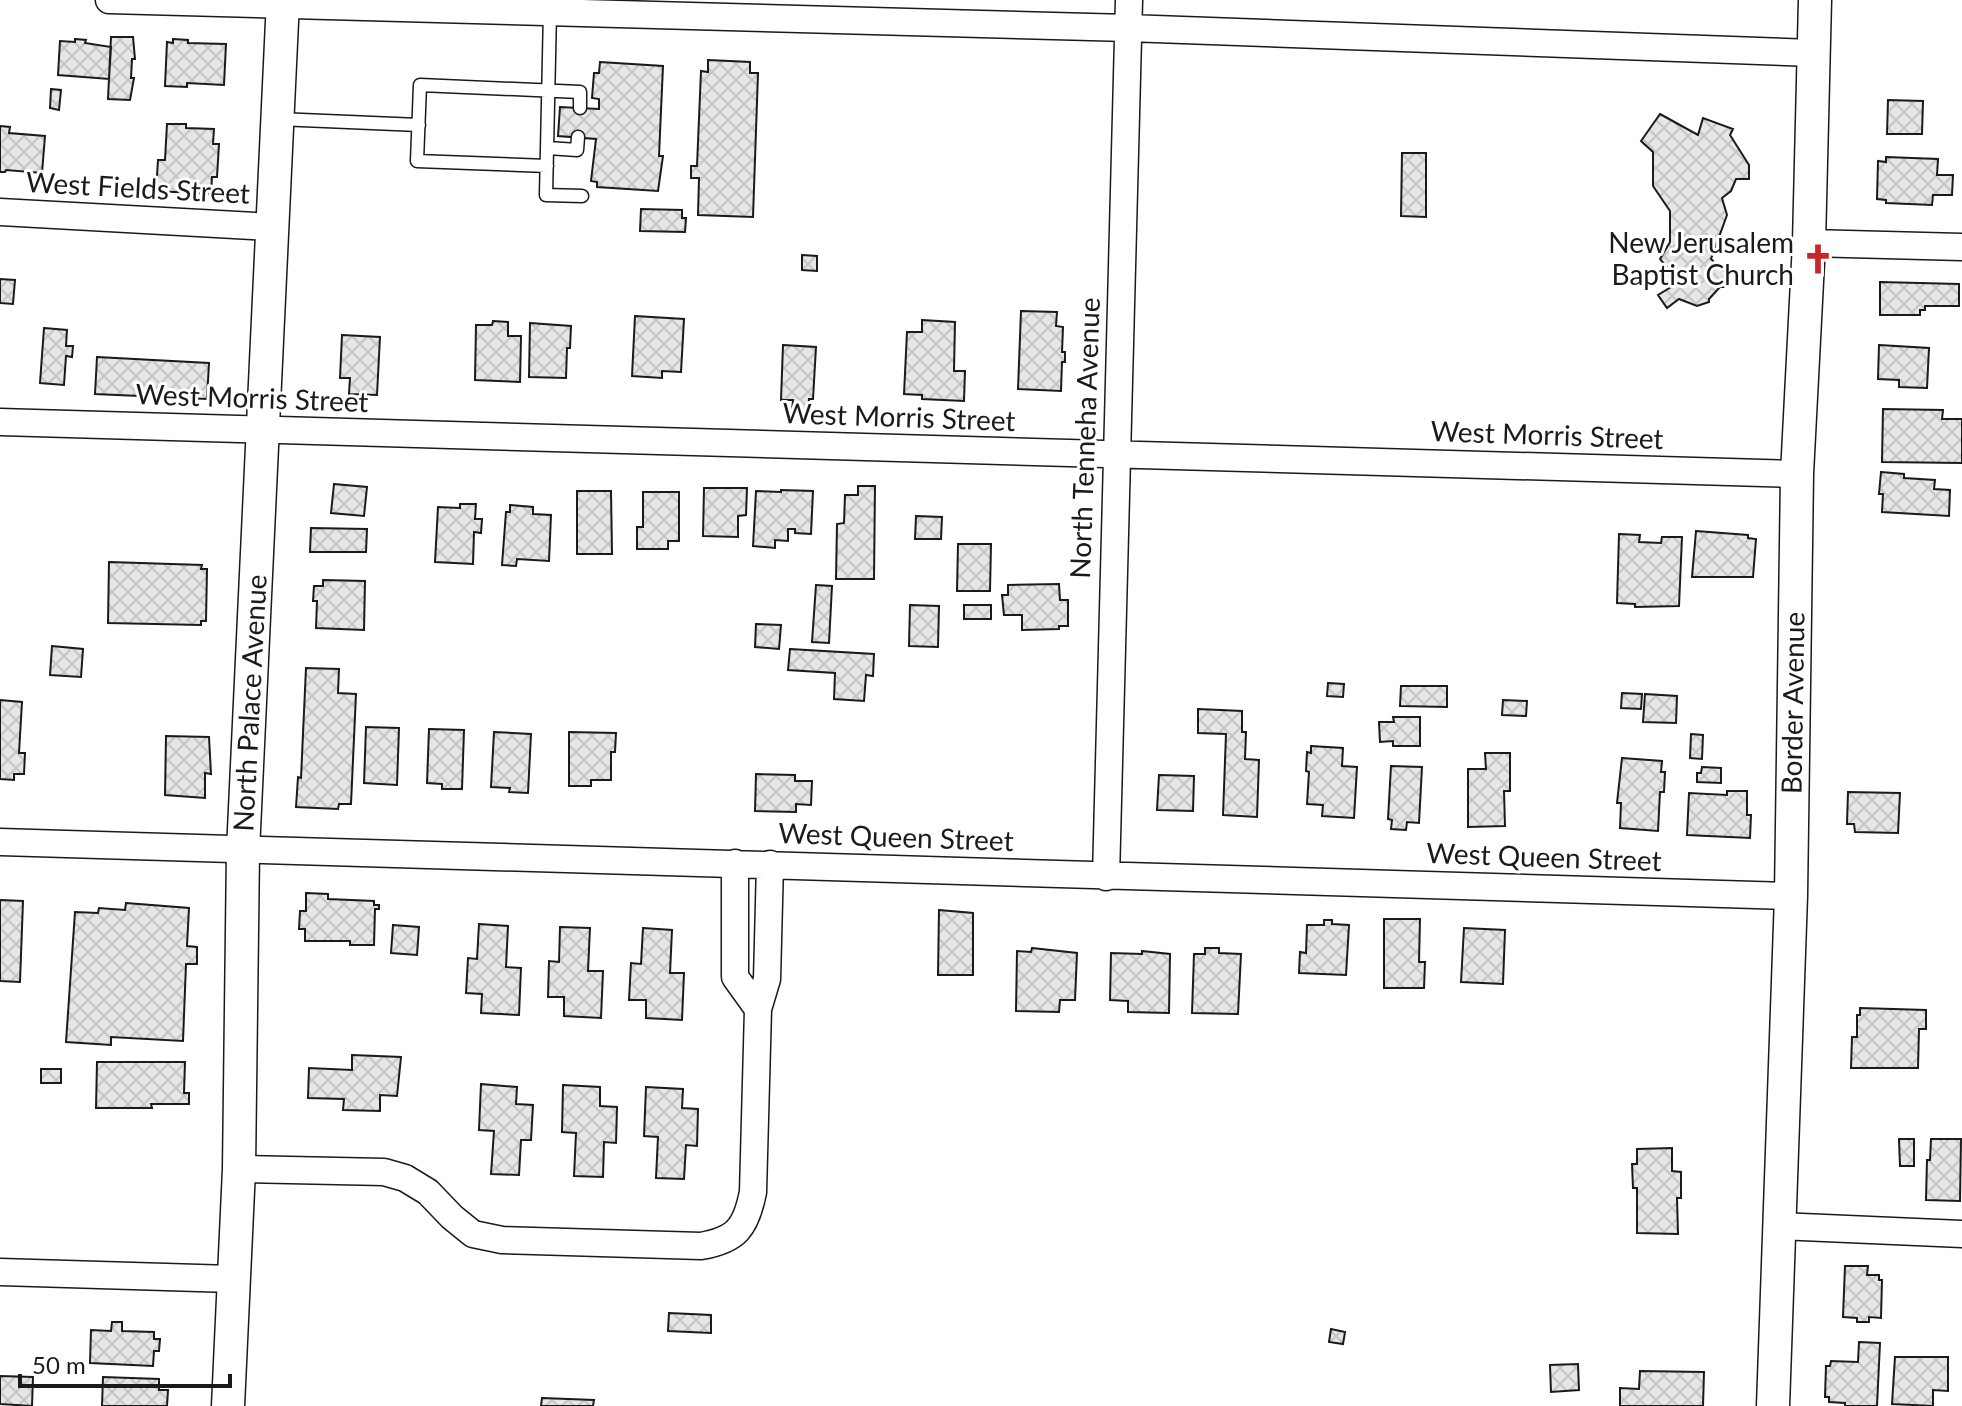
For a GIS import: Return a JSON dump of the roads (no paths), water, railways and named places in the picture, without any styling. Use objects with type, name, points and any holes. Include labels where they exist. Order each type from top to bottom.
[{"type":"street","points":[[109,0],[550,11],[707,8],[1128,28],[1813,53]]},
{"type":"street","name":"North Tenneha Avenue","points":[[1106,877],[1129,0]]},
{"type":"street","name":"Border Avenue","points":[[1773,1406],[1791,896],[1797,474],[1809,243],[1815,0]]},
{"type":"street","name":"North Palace Avenue","points":[[228,1406],[239,1169],[243,851],[283,2]]},
{"type":"street","name":"West Fields Street","points":[[0,212],[272,227]]},
{"type":"street","points":[[1809,243],[1962,247]]},
{"type":"street","name":"West Morris Street","points":[[0,422],[1797,474]]},
{"type":"street","name":"West Queen Street","points":[[0,842],[1791,896]]},
{"type":"street","points":[[735,863],[735,977],[758,1009]]},
{"type":"street","points":[[239,1169],[384,1172],[428,1192],[473,1234],[502,1240],[701,1246],[722,1242],[738,1231],[749,1212],[753,1192],[758,1009],[767,979],[770,864]]},
{"type":"street","points":[[1779,1226],[1962,1234]]},
{"type":"street","points":[[0,1272],[232,1279]]},
{"type":"lane","points":[[550,11],[546,195],[582,196]]},
{"type":"lane","points":[[547,166],[417,161],[420,85],[580,92],[580,108]]},
{"type":"lane","points":[[278,119],[419,125]]},
{"type":"lane","points":[[548,148],[577,150],[578,137]]},
{"type":"place","name":"New Jerusalem Baptist Church","points":[[1818,259]]}]
